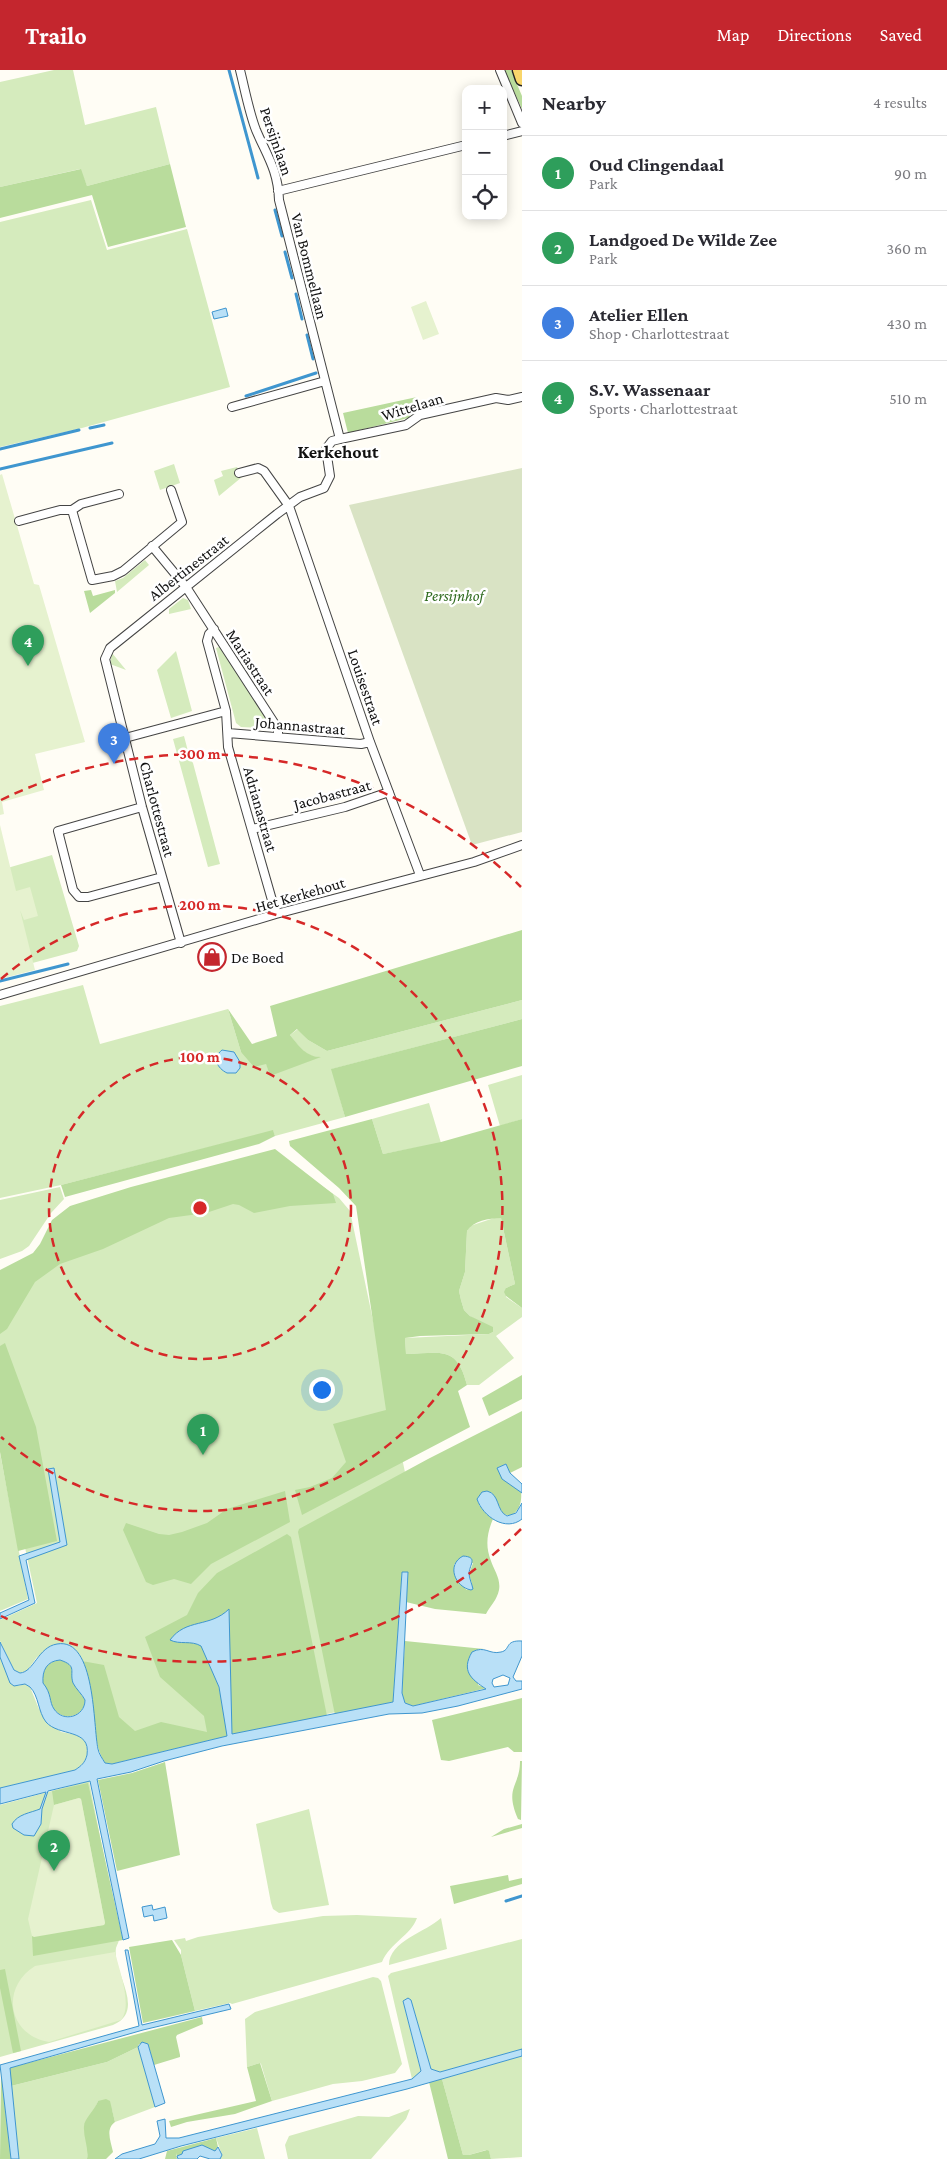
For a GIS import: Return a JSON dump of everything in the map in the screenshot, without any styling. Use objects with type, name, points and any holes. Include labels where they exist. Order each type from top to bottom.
[{"type":"main road","points":[[519,70],[522,79]]},
{"type":"street","name":"Persijnlaan","points":[[240,70],[256,129],[272,161],[278,191]]},
{"type":"street","points":[[500,70],[522,123]]},
{"type":"street","points":[[507,135],[522,131]]},
{"type":"street","points":[[278,191],[462,146]]},
{"type":"street","name":"Van Bommellaan","points":[[278,191],[340,439]]},
{"type":"street","points":[[232,407],[325,381]]},
{"type":"street","name":"Wittelaan","points":[[340,439],[406,425],[420,415],[496,398],[508,400],[522,397]]},
{"type":"street","points":[[289,506],[300,497],[324,488],[330,476],[326,449],[332,441],[340,439]]},
{"type":"street","name":"Louisestraat","points":[[240,472],[258,468],[264,471],[289,506],[370,742],[420,875]]},
{"type":"street","points":[[72,510],[92,580],[113,576],[123,571],[182,522],[171,490]]},
{"type":"street","points":[[20,521],[60,510],[72,510],[81,504],[119,494]]},
{"type":"street","name":"Albertinestraat","points":[[106,653],[289,506]]},
{"type":"street","name":"Mariastraat","points":[[152,546],[186,587],[214,629],[278,729],[278,736]]},
{"type":"street","name":"Mariastraat","points":[[214,629],[209,634],[207,641],[226,711]]},
{"type":"street","name":"Charlottestraat","points":[[106,653],[105,659],[142,807],[181,943]]},
{"type":"street","points":[[125,738],[226,711]]},
{"type":"street","name":"Adrianastraat","points":[[226,711],[228,747],[276,914]]},
{"type":"street","name":"Johannastraat","points":[[228,733],[361,744],[370,742]]},
{"type":"street","name":"Jacobastraat","points":[[252,829],[345,808],[389,792]]},
{"type":"street","points":[[142,807],[58,831],[73,890],[79,897],[88,898],[162,876]]},
{"type":"street","name":"Het Kerkehout","points":[[0,995],[276,914],[474,862],[522,846]]},
{"type":"green space","points":[[54,70],[73,70],[85,125],[156,107],[170,164],[87,186],[80,169],[0,187],[0,82]]},
{"type":"green space","points":[[504,70],[511,70],[522,96],[522,109]]},
{"type":"green space","points":[[170,164],[186,227],[108,247],[92,195],[0,218],[0,187],[81,169],[87,186]]},
{"type":"green space","points":[[91,200],[107,250],[187,229],[230,387],[82,428],[0,447],[0,222]]},
{"type":"green space","points":[[426,301],[439,334],[423,340],[411,307]]},
{"type":"green space","points":[[417,397],[420,407],[408,418],[348,433],[343,413]]},
{"type":"green space","points":[[174,464],[180,483],[160,490],[154,471]]},
{"type":"green space","points":[[237,467],[242,477],[219,496],[214,480],[223,476],[221,471]]},
{"type":"green space","name":"Persijnhof","points":[[522,468],[522,832],[472,845],[349,505]]},
{"type":"green space","points":[[2,474],[34,584],[39,585],[85,742],[35,754],[44,790],[2,802],[4,814],[0,815],[0,475]]},
{"type":"green space","points":[[145,560],[149,565],[117,592],[115,581],[123,578]]},
{"type":"green space","points":[[91,590],[93,596],[115,590],[115,593],[90,613],[84,591]]},
{"type":"green space","points":[[183,598],[188,600],[191,609],[169,614],[169,609]]},
{"type":"green space","points":[[222,646],[265,716],[267,723],[264,728],[241,727],[236,723],[216,648]]},
{"type":"green space","points":[[176,651],[192,711],[171,718],[157,670]]},
{"type":"green space","points":[[112,653],[126,670],[110,664]]},
{"type":"green space","points":[[184,736],[220,864],[208,867],[173,739]]},
{"type":"green space","points":[[0,825],[16,891],[30,887],[38,916],[24,920],[20,910],[35,970],[0,979]]},
{"type":"green space","points":[[52,855],[79,946],[77,951],[14,968],[0,885],[4,869]]},
{"type":"green space","points":[[522,930],[522,1000],[327,1051],[308,1040],[297,1029],[290,1035],[307,1053],[321,1057],[270,1076],[266,1064],[254,1067],[241,1052],[228,1009],[252,1044],[277,1036],[270,1006]]},
{"type":"green space","points":[[83,985],[100,1044],[228,1009],[241,1052],[266,1063],[270,1075],[319,1057],[306,1053],[290,1035],[298,1029],[308,1040],[327,1051],[522,1000],[522,1019],[332,1069],[345,1117],[275,1136],[273,1131],[61,1185],[0,1198],[0,1006]]},
{"type":"green space","points":[[522,1019],[522,1066],[345,1117],[331,1069]]},
{"type":"green space","points":[[522,1075],[522,1119],[500,1126],[488,1085]]},
{"type":"green space","points":[[429,1103],[441,1143],[383,1154],[372,1119]]},
{"type":"green space","points":[[372,1119],[383,1154],[441,1142],[522,1119],[522,1308],[506,1296],[504,1292],[506,1288],[515,1284],[501,1218],[477,1222],[467,1231],[465,1272],[459,1291],[464,1310],[470,1316],[493,1327],[493,1332],[489,1334],[405,1338],[406,1354],[446,1354],[453,1357],[458,1363],[467,1385],[458,1391],[470,1427],[302,1515],[295,1490],[310,1487],[332,1478],[346,1462],[333,1424],[386,1410],[356,1206],[339,1188],[290,1146],[289,1141]]},
{"type":"green space","points":[[273,1130],[275,1136],[259,1144],[65,1197],[61,1185]]},
{"type":"green space","points":[[275,1149],[333,1194],[336,1203],[290,1206],[254,1213],[233,1204],[206,1213],[169,1218],[103,1249],[60,1264],[35,1282],[7,1329],[0,1334],[0,1270],[33,1253],[40,1244],[52,1220],[70,1206],[131,1187]]},
{"type":"green space","points":[[274,1152],[339,1198],[350,1211],[406,1477],[389,1700],[111,1763],[86,1662],[82,1661],[72,1648],[37,1657],[27,1671],[20,1673],[14,1670],[0,1641],[0,1620],[37,1603],[0,1432],[0,1274]]},
{"type":"green space","points":[[60,1187],[64,1199],[51,1213],[29,1246],[22,1251],[0,1259],[0,1200]]},
{"type":"green space","points":[[494,1218],[501,1218],[515,1284],[506,1288],[506,1297],[522,1308],[522,1317],[496,1336],[514,1358],[479,1385],[467,1385],[463,1372],[453,1357],[438,1353],[406,1354],[405,1338],[489,1334],[493,1332],[464,1310],[459,1291],[465,1272],[467,1231],[470,1226]]},
{"type":"green space","points":[[5,1343],[36,1427],[57,1541],[18,1551],[0,1452],[0,1346]]},
{"type":"green space","points":[[522,1375],[522,1399],[489,1416],[482,1398]]},
{"type":"green space","points":[[522,1411],[522,1467],[510,1473],[506,1464],[497,1468],[521,1491],[520,1505],[511,1516],[503,1514],[491,1492],[479,1505],[493,1519],[489,1529],[487,1545],[499,1582],[498,1594],[486,1614],[435,1609],[406,1602],[408,1572],[402,1572],[393,1702],[335,1715],[298,1532],[299,1529],[428,1459]],"holes":[[[473,1563],[469,1574],[472,1584],[467,1590],[458,1581],[454,1564]]]},
{"type":"green space","points":[[0,1453],[28,1599],[0,1611]]},
{"type":"green space","points":[[285,1491],[290,1522],[211,1564],[191,1584],[174,1579],[153,1585],[146,1582],[123,1530],[126,1523],[159,1534],[169,1535],[182,1532],[207,1523],[227,1509]]},
{"type":"green space","points":[[287,1534],[291,1537],[327,1716],[232,1734],[228,1610],[223,1616],[206,1623],[184,1642],[194,1642],[200,1645],[210,1662],[222,1702],[227,1736],[112,1764],[105,1763],[97,1741],[90,1687],[82,1661],[104,1665],[119,1717],[135,1731],[161,1722],[207,1732],[204,1716],[160,1677],[145,1637],[187,1615],[198,1593],[217,1573]]},
{"type":"green space","points":[[405,1641],[484,1649],[478,1649],[478,1685],[487,1688],[413,1706],[408,1705],[402,1693]]},
{"type":"green space","points":[[0,1657],[11,1683],[18,1686],[25,1684],[30,1687],[39,1709],[61,1732],[78,1735],[85,1741],[87,1754],[79,1768],[0,1788]]},
{"type":"green space","points":[[60,1660],[71,1666],[75,1684],[85,1700],[84,1706],[78,1714],[73,1716],[63,1715],[54,1709],[43,1683],[43,1674],[46,1667],[52,1662]]},
{"type":"green space","points":[[522,1698],[522,1752],[514,1752],[508,1747],[449,1761],[441,1760],[432,1720]]},
{"type":"green space","points":[[520,1761],[522,1761],[521,1820],[518,1819],[512,1800]]},
{"type":"green space","points":[[165,1762],[180,1855],[117,1871],[98,1780],[132,1773]]},
{"type":"green space","points":[[89,1781],[120,1937],[116,1948],[116,1958],[126,1990],[127,2010],[123,2018],[113,2025],[0,2057],[0,1805]]},
{"type":"green space","points":[[88,1783],[123,1940],[33,1956],[32,1936],[104,1925],[105,1923],[81,1799],[54,1805],[52,1791]]},
{"type":"green space","points":[[81,1799],[105,1923],[104,1925],[34,1937],[32,1936],[28,1919],[54,1805]]},
{"type":"green space","points":[[309,1809],[329,1905],[279,1913],[273,1909],[271,1903],[256,1824]]},
{"type":"green space","points":[[522,1824],[522,1828],[491,1837],[504,1829]]},
{"type":"green space","points":[[508,1875],[509,1881],[522,1878],[522,1884],[454,1904],[450,1886]]},
{"type":"green space","points":[[357,1915],[417,1918],[382,1962],[232,2004],[195,2011],[181,1950],[174,1940],[185,1938],[186,1941],[198,1937],[323,1916]]},
{"type":"green space","points":[[441,1918],[447,1949],[389,1965],[391,1957],[401,1943]]},
{"type":"green space","points":[[522,1939],[522,2049],[440,2072],[431,2069],[411,2000],[403,2001],[421,2072],[412,2079],[388,1976],[391,1973]]},
{"type":"green space","points":[[172,1940],[181,1955],[195,2011],[143,2023],[129,1947]]},
{"type":"green space","points":[[115,1952],[122,1977],[126,2006],[121,2020],[49,2042],[35,2038],[17,2021],[13,1998],[17,1986],[24,1975],[35,1966]]},
{"type":"green space","points":[[5,1969],[21,2051],[13,2053],[0,1988],[0,1970]]},
{"type":"green space","points":[[373,1977],[381,1981],[402,2064],[395,2073],[362,2081],[333,2084],[272,2101],[261,2064],[247,2067],[245,2019],[255,2012]]},
{"type":"green space","points":[[202,2017],[203,2024],[177,2035],[180,2057],[154,2065],[148,2044],[139,2044],[138,2047],[107,2062],[11,2086],[9,2068]]},
{"type":"green space","points":[[138,2047],[155,2107],[115,2122],[112,2110],[98,2101],[84,2126],[88,2150],[87,2159],[19,2159],[11,2086],[107,2062]]},
{"type":"green space","points":[[522,2056],[522,2157],[491,2159],[489,2152],[486,2150],[463,2155],[442,2079]]},
{"type":"green space","points":[[260,2063],[272,2101],[235,2114],[187,2122],[171,2127],[169,2121],[256,2101],[247,2067]]},
{"type":"green space","points":[[1,2070],[11,2159],[0,2159]]},
{"type":"green space","points":[[442,2079],[463,2155],[487,2150],[491,2159],[448,2159],[429,2082]]},
{"type":"green space","points":[[106,2099],[110,2101],[115,2122],[109,2132],[113,2152],[106,2159],[87,2159],[84,2123],[98,2101]]},
{"type":"green space","points":[[410,2109],[406,2119],[371,2159],[288,2159],[285,2145],[289,2136],[358,2116],[389,2117]]},
{"type":"green space","points":[[257,2128],[265,2159],[220,2159],[222,2155],[216,2138]]},
{"type":"green space","points":[[216,2138],[218,2147],[215,2151],[177,2156],[176,2153],[177,2159],[165,2159],[167,2151]]},
{"type":"water","points":[[226,308],[228,316],[214,319],[212,312]]},
{"type":"water","points":[[222,1050],[234,1052],[240,1062],[240,1068],[236,1073],[227,1073],[218,1066],[217,1056]]},
{"type":"water","points":[[506,1464],[510,1473],[522,1484],[522,1493],[502,1479],[497,1468]]},
{"type":"water","points":[[54,1468],[67,1545],[26,1560],[35,1603],[0,1619],[0,1613],[29,1600],[19,1556],[60,1542],[48,1469]]},
{"type":"water","points":[[487,1491],[494,1495],[501,1510],[507,1516],[516,1513],[522,1503],[522,1519],[516,1523],[509,1524],[496,1521],[490,1517],[484,1512],[477,1499],[482,1492]]},
{"type":"water","points":[[463,1556],[472,1559],[469,1573],[473,1589],[471,1590],[461,1585],[455,1575],[455,1565]]},
{"type":"water","points":[[402,1572],[408,1572],[402,1693],[405,1703],[413,1706],[486,1689],[469,1674],[467,1664],[472,1652],[480,1649],[497,1653],[504,1651],[513,1642],[522,1641],[522,1656],[513,1677],[516,1681],[522,1681],[522,1689],[458,1706],[422,1713],[389,1714],[222,1746],[164,1761],[131,1772],[97,1779],[129,1938],[123,1940],[90,1781],[48,1791],[42,1809],[41,1824],[34,1836],[24,1835],[13,1828],[12,1824],[21,1816],[40,1809],[46,1792],[0,1804],[0,1788],[75,1770],[85,1760],[87,1746],[79,1737],[58,1730],[46,1722],[30,1687],[25,1684],[14,1686],[10,1683],[0,1657],[0,1642],[14,1670],[20,1673],[25,1672],[45,1650],[57,1644],[70,1646],[79,1654],[86,1668],[90,1686],[98,1749],[105,1763],[112,1764],[227,1736],[219,1687],[201,1646],[170,1640],[183,1629],[214,1619],[229,1609],[232,1734],[393,1702]],"holes":[[[60,1660],[66,1662],[71,1667],[73,1683],[85,1700],[81,1711],[68,1717],[63,1716],[54,1709],[43,1683],[43,1674],[46,1667],[52,1662]],[[503,1675],[510,1678],[508,1685],[494,1687],[493,1679]]]},
{"type":"water","points":[[152,1905],[153,1910],[165,1907],[167,1918],[154,1921],[153,1915],[144,1917],[142,1907]]},
{"type":"water","points":[[125,1950],[128,1950],[142,2025],[229,2004],[231,2009],[143,2030],[10,2068],[19,2159],[11,2159],[0,2065],[139,2026]]},
{"type":"water","points":[[408,1998],[411,2000],[431,2069],[440,2072],[522,2049],[522,2056],[407,2089],[181,2146],[139,2159],[115,2159],[122,2154],[155,2144],[160,2136],[157,2121],[165,2119],[166,2138],[179,2138],[412,2079],[421,2071],[403,2001]]},
{"type":"water","points":[[142,2042],[148,2044],[165,2103],[155,2107],[138,2047]]},
{"type":"water","points":[[202,2145],[215,2151],[218,2147],[222,2155],[220,2159],[200,2156],[197,2159],[178,2159],[177,2156],[182,2154],[183,2151]]},
{"type":"waterway","points":[[229,70],[258,178]]},
{"type":"waterway","points":[[275,210],[282,236]]},
{"type":"waterway","points":[[285,252],[292,278]]},
{"type":"waterway","points":[[296,294],[302,319]]},
{"type":"waterway","points":[[307,335],[313,359]]},
{"type":"waterway","points":[[246,396],[316,373]]},
{"type":"waterway","points":[[90,428],[104,425]]},
{"type":"waterway","points":[[0,449],[79,430]]},
{"type":"waterway","points":[[0,469],[112,443]]},
{"type":"waterway","points":[[0,981],[68,964]]},
{"type":"waterway","points":[[506,1901],[522,1896]]},
{"type":"place","name":"S.V. Wassenaar","points":[[28,666]]},
{"type":"place","name":"Atelier Ellen","points":[[114,764]]},
{"type":"place","name":"De Boed","points":[[212,957]]},
{"type":"place","name":"Oud Clingendaal","points":[[203,1455]]},
{"type":"place","name":"Landgoed De Wilde Zee","points":[[54,1871]]},
{"type":"district","name":"Kerkehout","points":[[338,452]]}]
